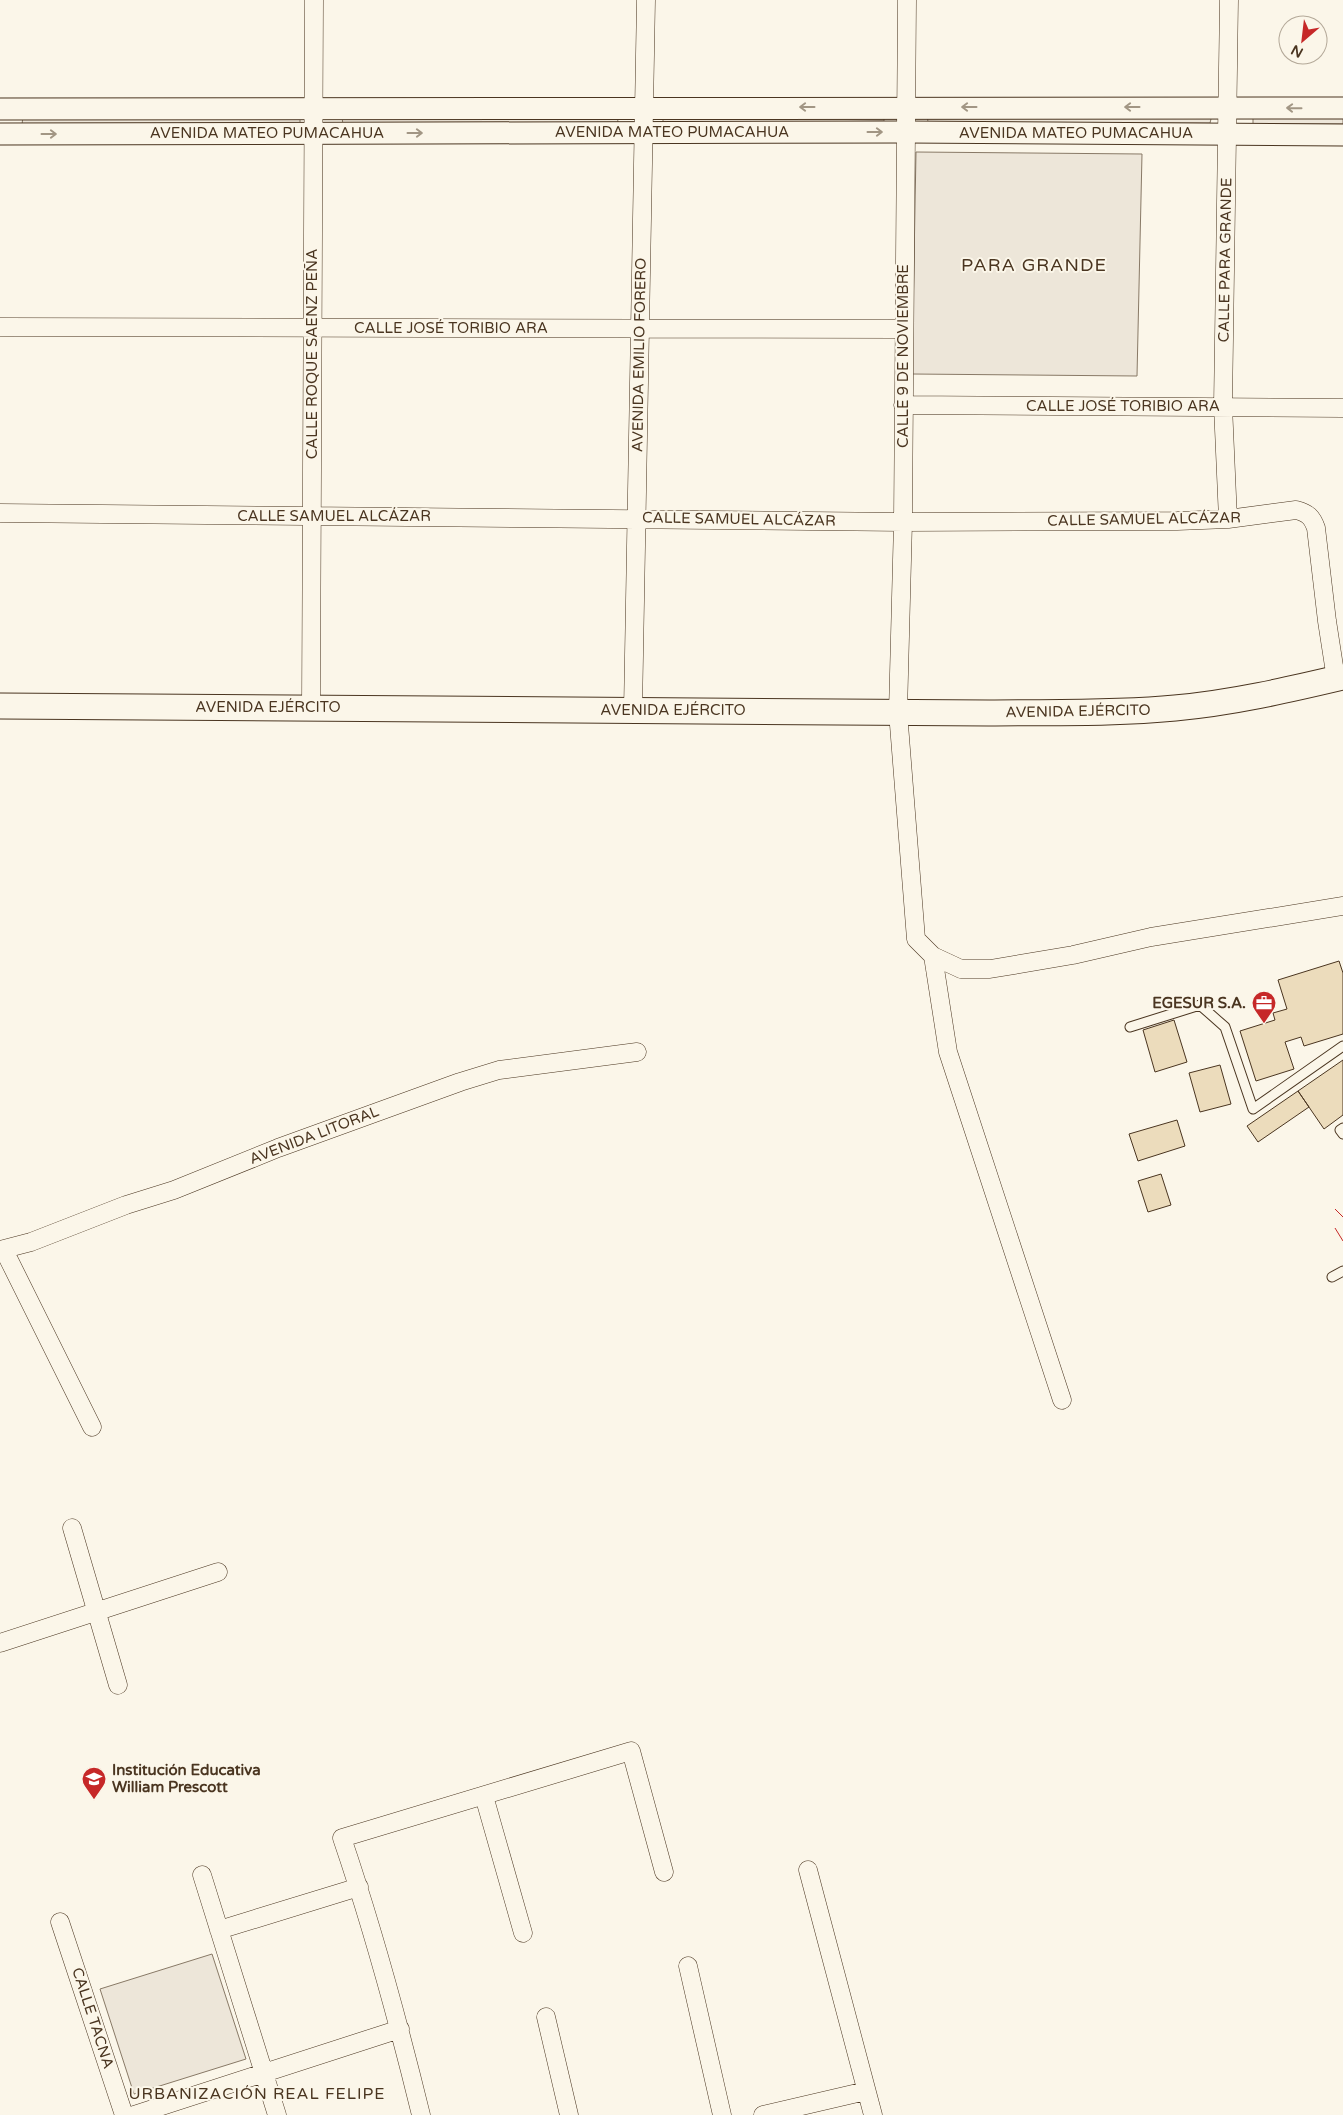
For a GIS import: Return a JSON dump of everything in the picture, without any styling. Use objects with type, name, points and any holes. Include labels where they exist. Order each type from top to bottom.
[{"type":"main road","name":"AVENIDA EJÉRCITO","points":[[0,706],[1103,712],[1175,708],[1241,698],[1340,678]]},
{"type":"street","name":"CALLE ROQUE SAENZ PEÑA","points":[[311,708],[314,0]]},
{"type":"street","name":"AVENIDA EMILIO FORERO","points":[[633,710],[646,0]]},
{"type":"street","name":"CALLE 9 DE NOVIEMBRE","points":[[907,0],[903,522],[898,712],[916,939],[933,956]]},
{"type":"street","name":"CALLE PARA GRANDE","points":[[1228,519],[1223,406],[1229,0]]},
{"type":"street","name":"AVENIDA MATEO PUMACAHUA","points":[[0,109],[644,107],[1343,108]]},
{"type":"street","name":"AVENIDA MATEO PUMACAHUA","points":[[0,134],[906,132],[1343,134]]},
{"type":"street","name":"CALLE JOSÉ TORIBIO ARA","points":[[0,327],[903,329]]},
{"type":"street","name":"CALLE JOSÉ TORIBIO ARA","points":[[903,405],[1343,408]]},
{"type":"street","name":"CALLE SAMUEL ALCÁZAR","points":[[0,513],[903,522],[1177,521],[1228,519],[1296,510],[1306,512],[1316,528],[1327,621],[1340,678]]},
{"type":"street","points":[[933,956],[961,969],[990,968],[1073,955],[1152,937],[1343,906]]},
{"type":"street","points":[[933,956],[948,1052],[1062,1400]]},
{"type":"street","name":"AVENIDA LITORAL","points":[[2,1250],[174,1190],[332,1128],[460,1082],[499,1070],[637,1052]]},
{"type":"street","points":[[2,1250],[92,1427]]},
{"type":"street","points":[[72,1528],[118,1684]]},
{"type":"street","points":[[0,1643],[218,1572]]},
{"type":"street","points":[[421,2115],[400,2030],[359,1887],[342,1838],[631,1751],[664,1872]]},
{"type":"street","points":[[484,1796],[523,1933]]},
{"type":"street","points":[[808,1870],[873,2115]]},
{"type":"street","points":[[202,1875],[277,2115]]},
{"type":"street","points":[[219,1930],[359,1887]]},
{"type":"street","name":"CALLE TACNA","points":[[60,1922],[124,2115]]},
{"type":"street","points":[[688,1966],[722,2115]]},
{"type":"street","points":[[546,2017],[569,2115]]},
{"type":"street","points":[[134,2115],[400,2030]]},
{"type":"street","points":[[763,2115],[866,2091]]},
{"type":"lane","points":[[1130,1027],[1200,1005],[1225,1027],[1253,1109],[1343,1046]]},
{"type":"lane","points":[[1343,1128],[1340,1130],[1343,1134]]},
{"type":"lane","points":[[1332,1278],[1343,1271]]},
{"type":"shaded area","points":[[617,111],[618,123],[343,126],[342,116]]},
{"type":"shaded area","points":[[884,112],[884,121],[663,124],[663,113]]},
{"type":"shaded area","points":[[927,112],[1212,115],[1210,123],[928,123]]},
{"type":"shaded area","points":[[1253,112],[1343,114],[1343,124],[1253,124]]},
{"type":"shaded area","points":[[23,115],[300,115],[300,124],[22,125]]},
{"type":"shaded area","points":[[916,152],[1142,154],[1137,376],[912,374]]},
{"type":"shaded area","points":[[212,1954],[246,2059],[134,2094],[100,1989]]},
{"type":"building","points":[[1339,961],[1343,973],[1343,1034],[1304,1046],[1301,1037],[1285,1042],[1294,1069],[1256,1081],[1240,1031],[1275,1020],[1273,1013],[1287,1009],[1278,980]]},
{"type":"building","points":[[1174,1020],[1187,1062],[1155,1072],[1143,1030]]},
{"type":"building","points":[[1343,1060],[1343,1115],[1324,1129],[1298,1091]]},
{"type":"building","points":[[1220,1065],[1231,1104],[1200,1112],[1189,1073]]},
{"type":"building","points":[[1298,1091],[1309,1107],[1258,1142],[1247,1126]]},
{"type":"building","points":[[1177,1120],[1185,1146],[1138,1161],[1129,1134]]},
{"type":"building","points":[[1161,1174],[1171,1205],[1148,1212],[1138,1181]]},
{"type":"power","points":[[1335,1209],[1343,1217]]},
{"type":"power","points":[[1335,1228],[1343,1241]]},
{"type":"place","name":"EGESUR S.A.","points":[[1264,1024]]},
{"type":"place","name":"Institución Educativa William Prescott","points":[[94,1800]]},
{"type":"district","name":"PARA GRANDE","points":[[1034,265]]},
{"type":"district","name":"URBANIZACIÓN REAL FELIPE","points":[[257,2094]]}]
